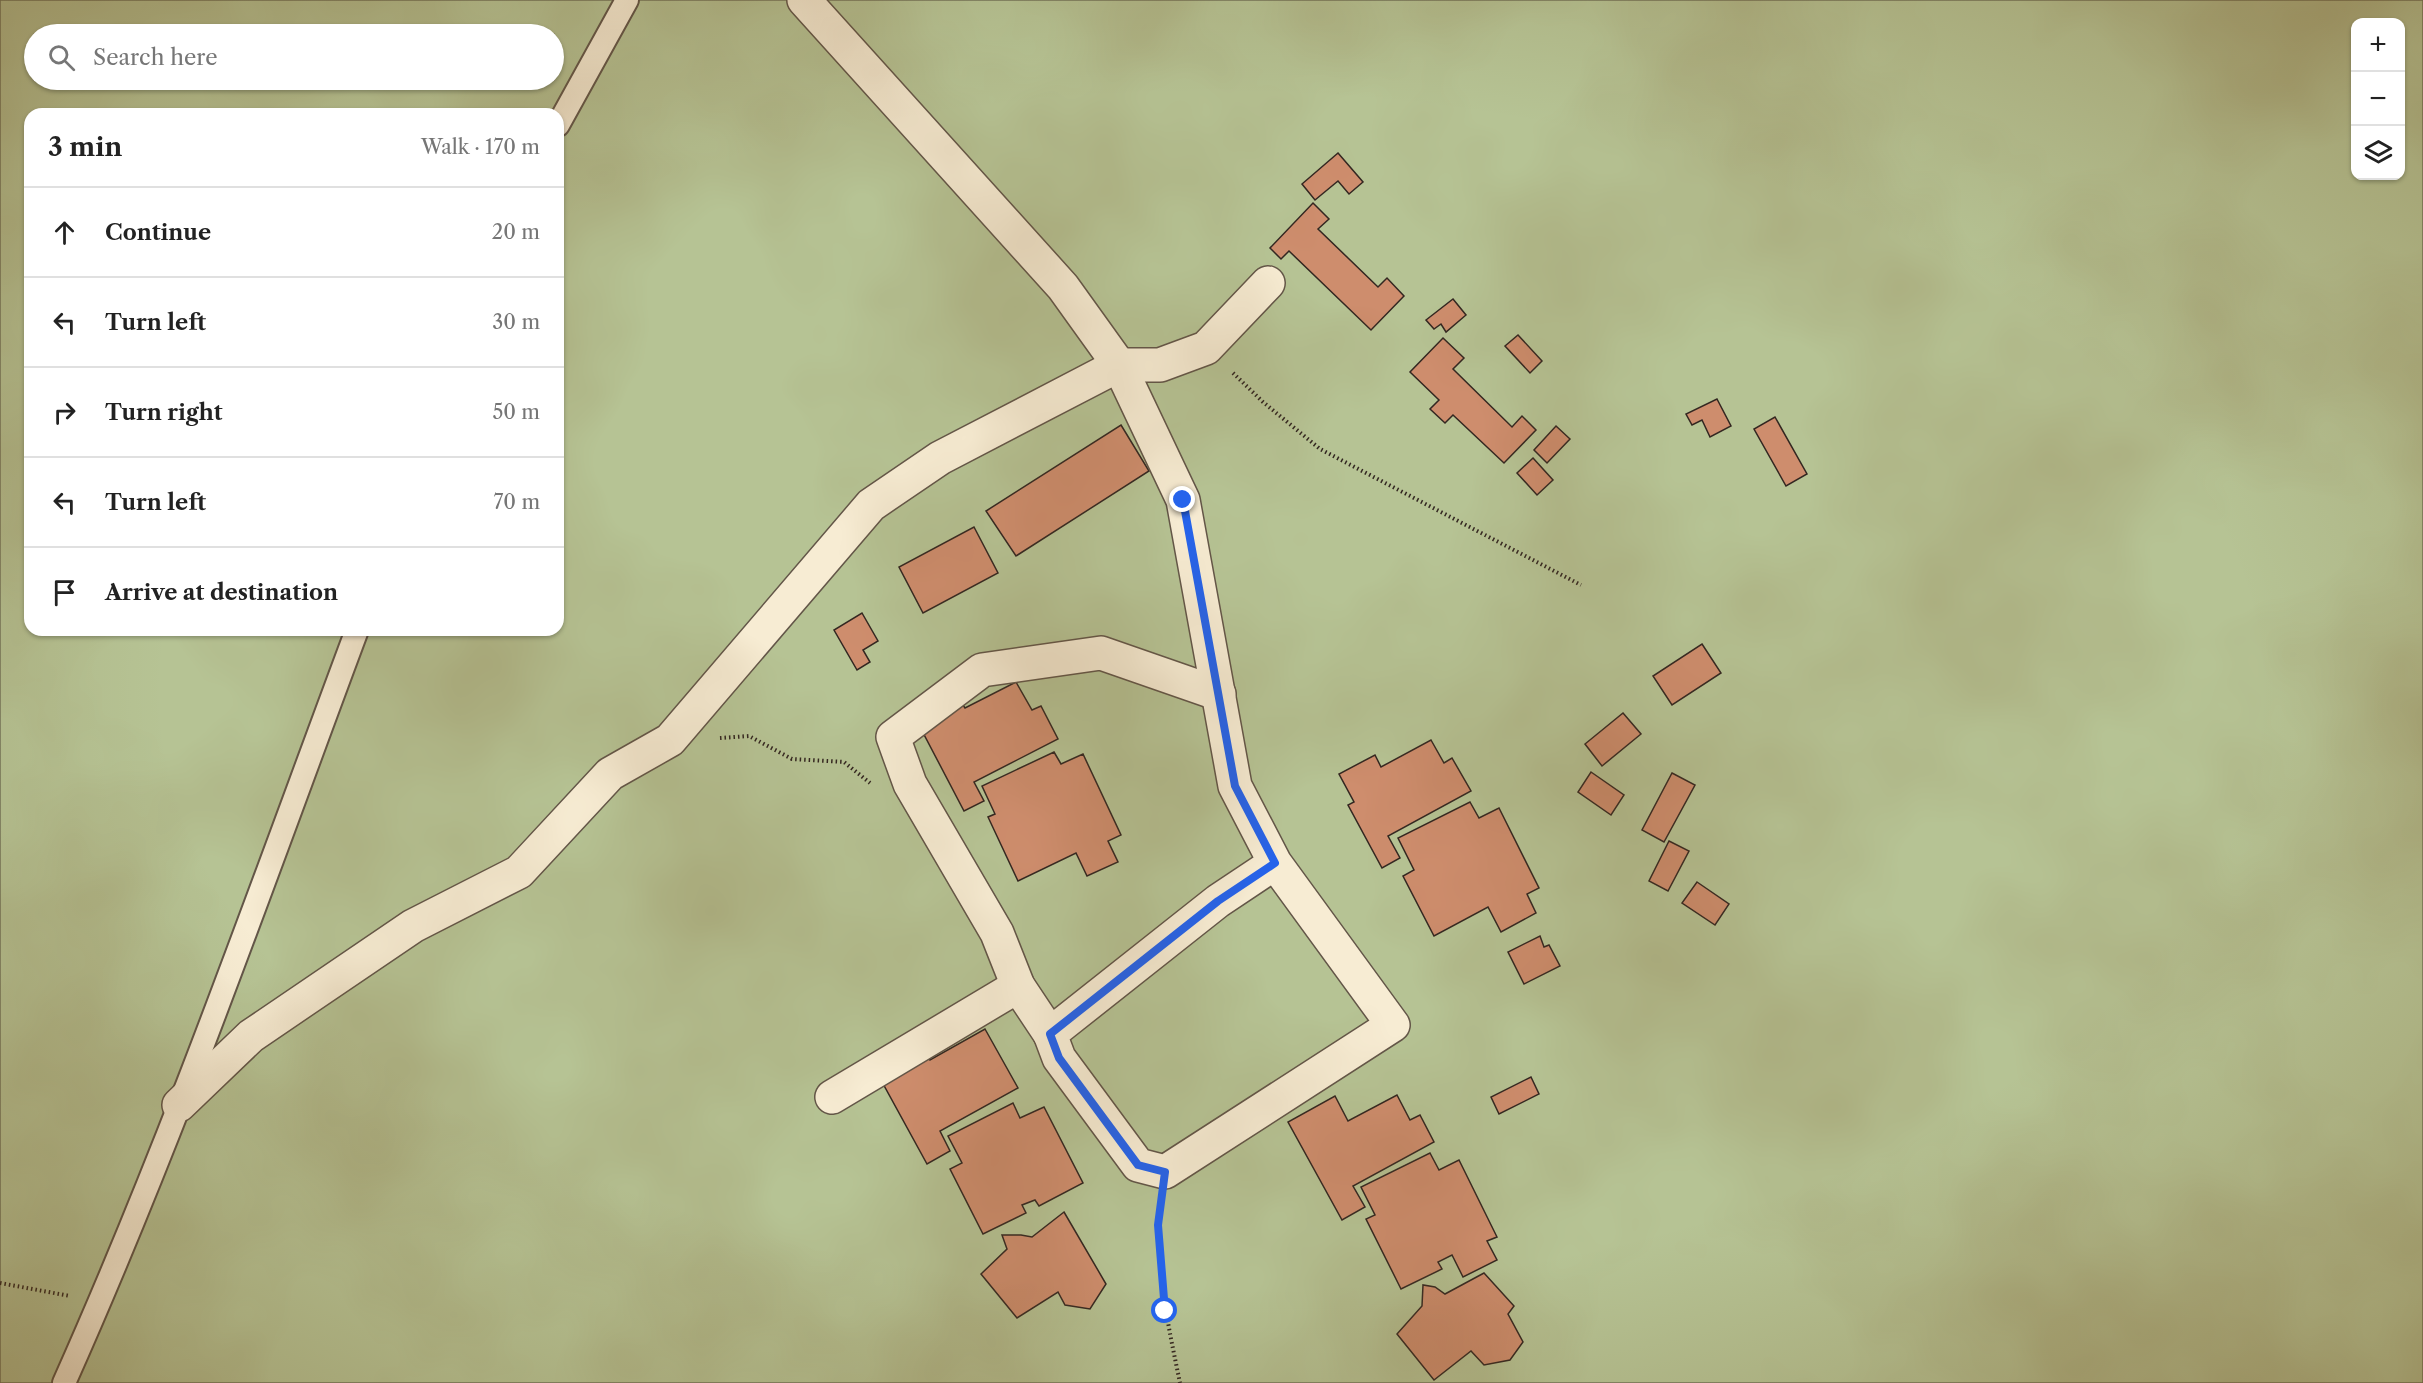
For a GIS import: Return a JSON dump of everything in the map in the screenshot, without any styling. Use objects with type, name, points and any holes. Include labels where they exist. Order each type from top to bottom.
[{"type":"street","points":[[804,0],[1063,287],[1119,365],[1183,500],[1219,694],[1235,786],[1275,863],[1393,1025],[1165,1172],[1138,1165],[1059,1058],[1050,1034],[1018,986],[997,933],[910,784],[893,737],[982,670],[1101,652],[1219,694]]},
{"type":"street","points":[[179,1105],[250,1036],[413,926],[519,872],[610,774],[670,740],[871,506],[940,458],[1119,365],[1160,365],[1206,348],[1268,283]]},
{"type":"street","points":[[1050,1034],[1218,901],[1275,863]]},
{"type":"street","points":[[832,1097],[1018,986]]},
{"type":"lane","points":[[564,114],[627,0]]},
{"type":"lane","points":[[64,1383],[100,1301],[179,1105],[355,636]]},
{"type":"path","points":[[1206,348],[1263,402],[1320,449],[1581,585]]},
{"type":"path","points":[[670,740],[749,736],[792,759],[844,762],[872,785]]},
{"type":"path","points":[[1165,1172],[1158,1225],[1165,1311],[1180,1383]]},
{"type":"path","points":[[0,1283],[100,1301]]},
{"type":"green space","points":[[0,0],[2423,0],[2423,1383],[0,1383]]},
{"type":"building","points":[[1338,153],[1363,182],[1349,194],[1338,181],[1315,200],[1302,184]]},
{"type":"building","points":[[1313,203],[1329,219],[1318,229],[1378,287],[1387,278],[1404,296],[1371,330],[1289,251],[1281,259],[1270,248]]},
{"type":"building","points":[[1453,299],[1466,315],[1446,332],[1441,324],[1434,329],[1426,320]]},
{"type":"building","points":[[1518,335],[1542,361],[1530,373],[1505,346]]},
{"type":"building","points":[[1443,338],[1464,358],[1453,369],[1512,427],[1522,416],[1536,430],[1504,463],[1453,415],[1445,423],[1430,409],[1439,400],[1410,372]]},
{"type":"building","points":[[1717,399],[1731,426],[1710,437],[1702,420],[1692,425],[1686,414]]},
{"type":"building","points":[[1775,417],[1807,474],[1786,486],[1754,429]]},
{"type":"building","points":[[1121,425],[1149,471],[1016,556],[986,511]]},
{"type":"building","points":[[1556,426],[1570,439],[1547,463],[1534,450]]},
{"type":"building","points":[[1533,458],[1553,480],[1537,495],[1517,473]]},
{"type":"building","points":[[974,527],[998,573],[923,613],[899,567]]},
{"type":"building","points":[[862,613],[878,641],[863,650],[870,662],[857,670],[834,630]]},
{"type":"building","points":[[1702,644],[1721,673],[1672,705],[1653,676]]},
{"type":"building","points":[[1016,682],[1032,710],[1041,706],[1058,739],[974,782],[984,801],[964,811],[919,725],[961,702],[965,708]]},
{"type":"building","points":[[1623,713],[1641,734],[1602,766],[1585,744]]},
{"type":"building","points":[[1431,740],[1444,763],[1452,758],[1471,791],[1388,836],[1400,858],[1382,868],[1348,805],[1354,802],[1339,774],[1375,755],[1381,767]]},
{"type":"building","points":[[1054,752],[1061,764],[1083,754],[1121,835],[1108,841],[1118,862],[1087,876],[1076,853],[1018,881],[988,817],[995,814],[982,786]]},
{"type":"building","points":[[1591,772],[1624,795],[1611,815],[1578,792]]},
{"type":"building","points":[[1672,773],[1695,785],[1664,842],[1642,830]]},
{"type":"building","points":[[1470,802],[1479,818],[1499,808],[1539,888],[1527,894],[1536,913],[1501,932],[1488,907],[1434,936],[1403,876],[1414,870],[1398,838]]},
{"type":"building","points":[[1669,841],[1689,851],[1668,891],[1649,881]]},
{"type":"building","points":[[1697,882],[1729,904],[1715,925],[1682,903]]},
{"type":"building","points":[[1540,936],[1544,947],[1549,945],[1560,966],[1524,984],[1508,952]]},
{"type":"building","points":[[985,1029],[1018,1088],[940,1131],[950,1151],[927,1164],[881,1080],[927,1054],[930,1060]]},
{"type":"building","points":[[1531,1077],[1539,1094],[1499,1114],[1491,1097]]},
{"type":"building","points":[[1397,1095],[1410,1120],[1420,1115],[1434,1142],[1353,1186],[1365,1207],[1342,1220],[1288,1122],[1335,1096],[1348,1121]]},
{"type":"building","points":[[1013,1103],[1020,1118],[1044,1107],[1083,1183],[1039,1206],[1035,1200],[1022,1205],[1026,1213],[983,1234],[950,1169],[962,1163],[948,1136]]},
{"type":"building","points":[[1430,1153],[1439,1170],[1459,1160],[1497,1237],[1487,1241],[1497,1260],[1463,1277],[1452,1255],[1438,1262],[1442,1269],[1401,1289],[1366,1219],[1375,1215],[1361,1187]]},
{"type":"building","points":[[1064,1212],[1106,1284],[1090,1309],[1065,1305],[1058,1292],[1017,1318],[981,1274],[1007,1249],[1002,1235],[1032,1237]]},
{"type":"building","points":[[1484,1273],[1514,1306],[1508,1314],[1523,1342],[1510,1360],[1484,1365],[1471,1351],[1434,1380],[1397,1334],[1422,1306],[1423,1285],[1435,1287],[1445,1294]]},
{"type":"route","points":[[1165,1311],[1158,1225],[1165,1172],[1138,1165],[1059,1058],[1050,1034],[1218,901],[1275,863],[1235,786],[1183,500]]}]
